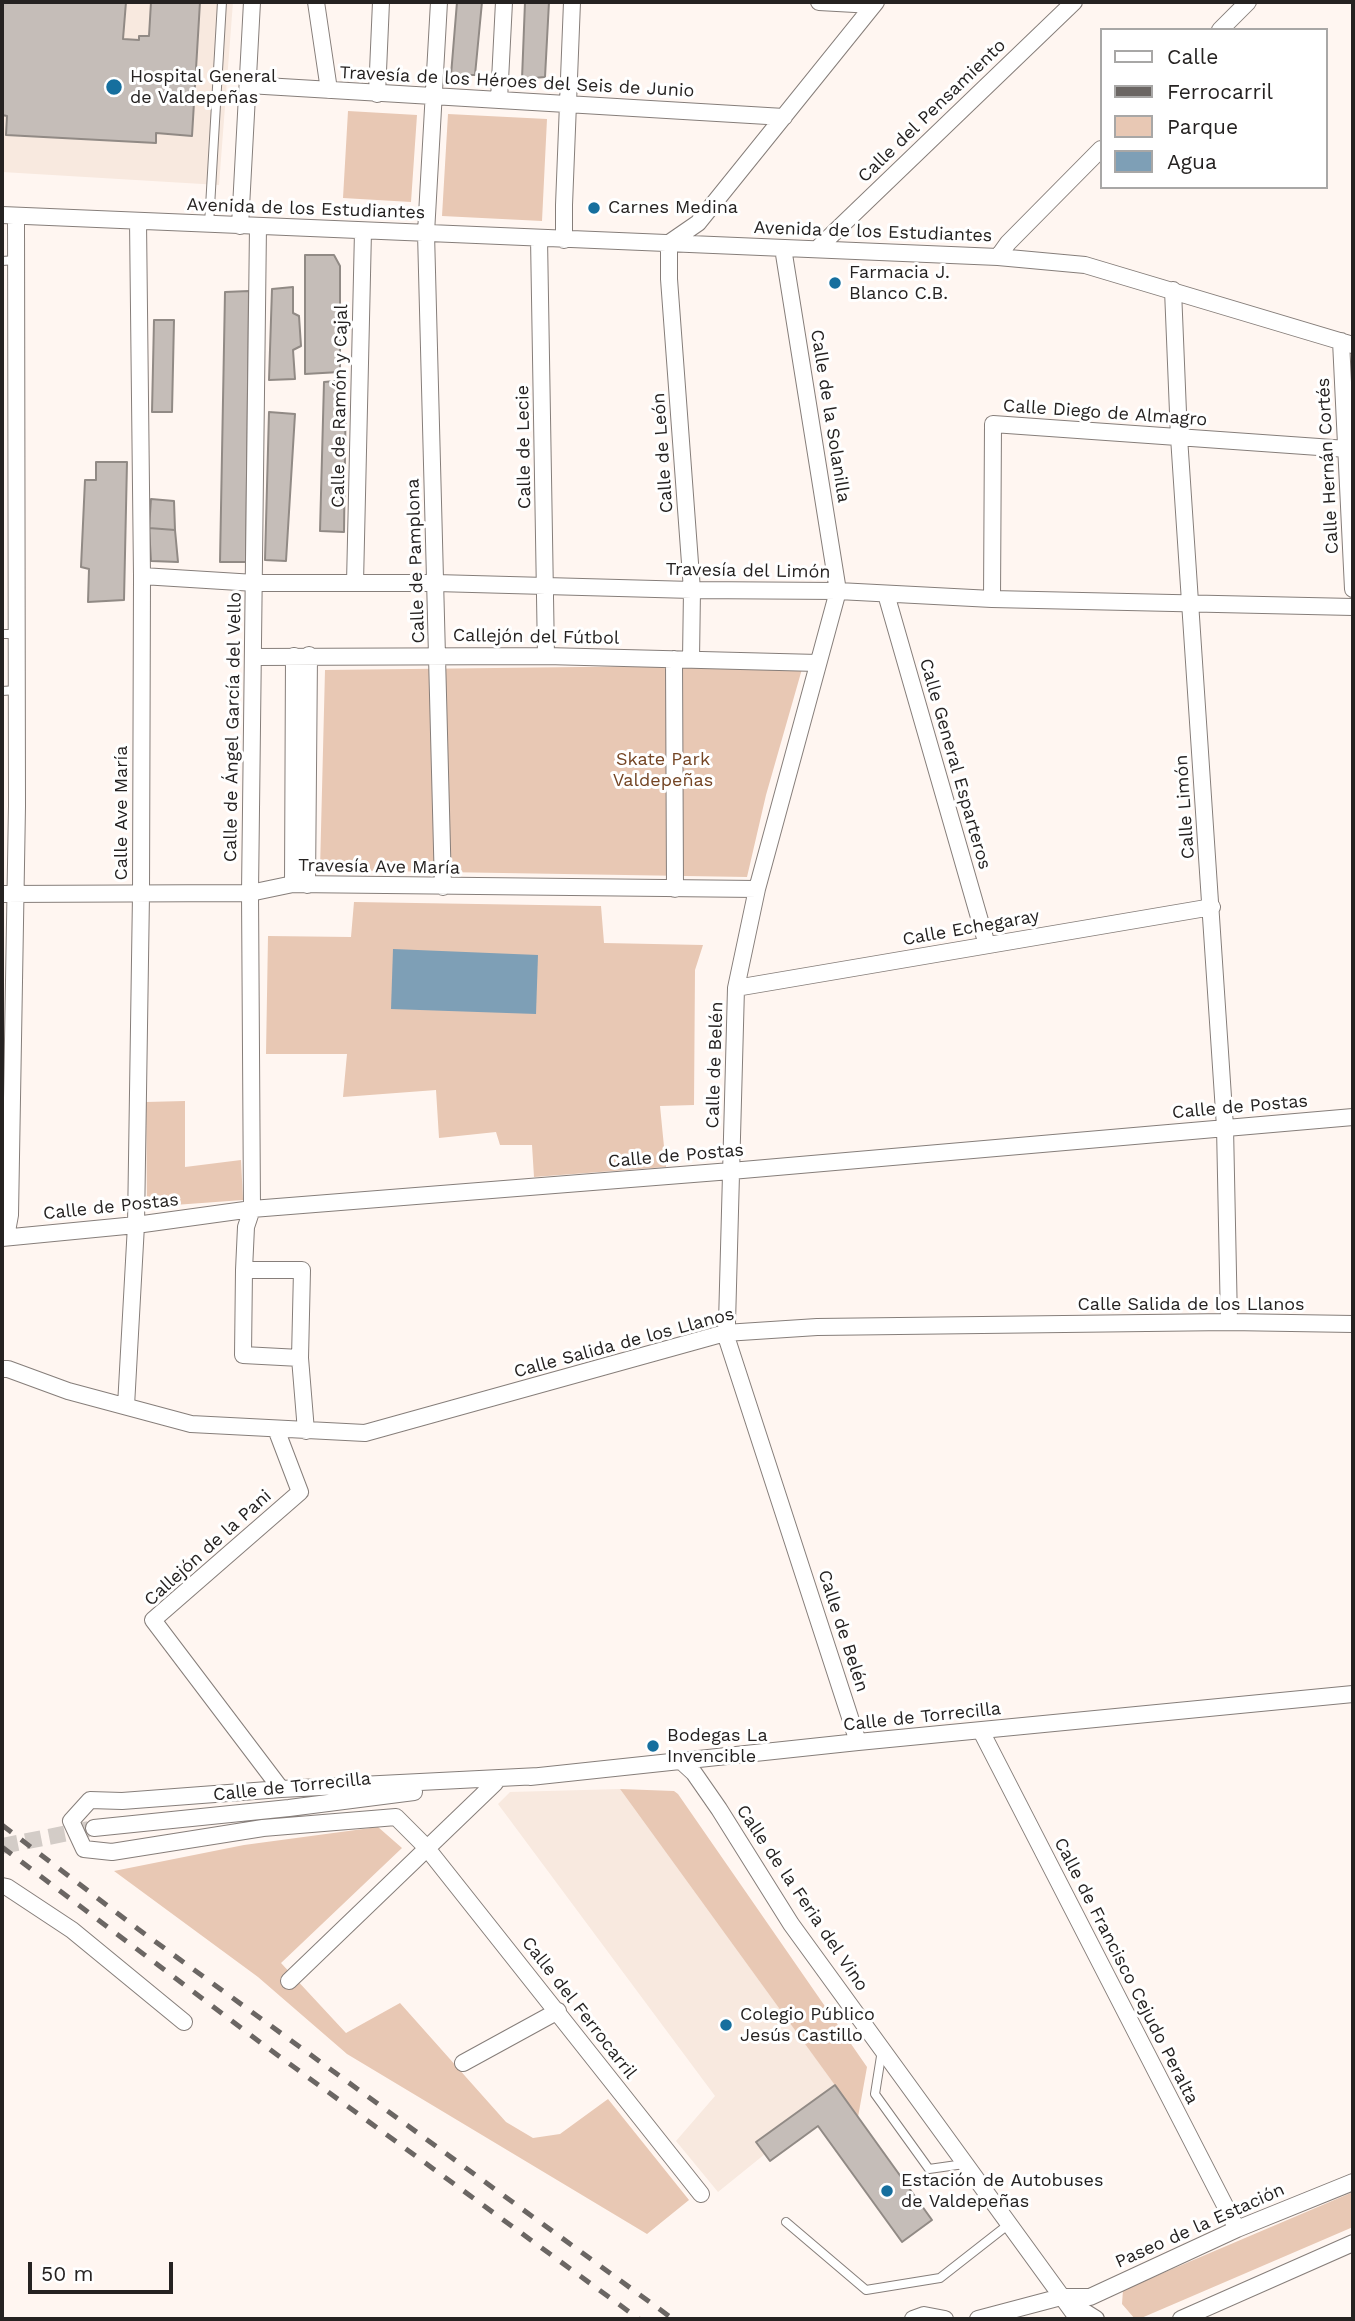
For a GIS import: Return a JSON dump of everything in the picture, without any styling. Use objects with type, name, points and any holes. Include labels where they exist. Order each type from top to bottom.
[{"type":"street","points":[[240,226],[252,2]]},
{"type":"street","points":[[317,2],[329,90]]},
{"type":"street","points":[[377,94],[380,2]]},
{"type":"street","name":"Calle de Pamplona","points":[[439,2],[426,233],[443,887]]},
{"type":"street","points":[[499,100],[504,2]]},
{"type":"street","points":[[564,240],[572,2]]},
{"type":"street","points":[[819,2],[875,3]]},
{"type":"street","name":"Calle del Pensamiento","points":[[817,249],[1074,2]]},
{"type":"street","points":[[1222,28],[1248,2]]},
{"type":"street","points":[[669,243],[698,223],[875,3]]},
{"type":"street","name":"Travesía de los Héroes del Seis de Junio","points":[[248,85],[784,117]]},
{"type":"street","points":[[998,257],[1008,243],[1100,150]]},
{"type":"street","name":"Avenida de los Estudiantes","points":[[9,216],[998,257],[1085,265],[1347,343]]},
{"type":"street","points":[[4,1238],[10,1214],[9,216]]},
{"type":"street","name":"Calle Ave María","points":[[126,1406],[136,1225],[141,894],[142,576],[138,221]]},
{"type":"street","name":"Calle de Ángel García del Vello","points":[[258,226],[250,893],[252,1209],[246,1227],[243,1355],[300,1358]]},
{"type":"street","name":"Calle de Ramón y Cajal","points":[[355,583],[363,230]]},
{"type":"street","name":"Calle de Lecie","points":[[539,238],[546,656]]},
{"type":"street","name":"Calle de León","points":[[669,243],[670,292],[692,590],[691,659]]},
{"type":"street","name":"Calle de la Solanilla","points":[[783,248],[838,591]]},
{"type":"street","name":"Calle Limón","points":[[1173,290],[1189,604],[1226,1127],[1229,1322]]},
{"type":"street","name":"Calle Hernán Cortés","points":[[1347,343],[1347,449],[1353,589]]},
{"type":"street","name":"Calle Diego de Almagro","points":[[992,599],[993,424],[1347,449]]},
{"type":"street","name":"Travesía del Limón","points":[[142,576],[255,583],[436,583],[838,591],[992,599],[1353,607]]},
{"type":"street","name":"Calle de Belén","points":[[838,591],[757,889],[736,988],[725,1333],[858,1742]]},
{"type":"street","name":"Calle General Esparteros","points":[[886,594],[987,945]]},
{"type":"street","points":[[300,885],[301,655]]},
{"type":"street","name":"Callejón del Fútbol","points":[[253,657],[546,656],[818,663]]},
{"type":"street","points":[[674,659],[675,889]]},
{"type":"street","name":"Travesía Ave María","points":[[9,894],[250,893],[300,885],[757,889]]},
{"type":"street","name":"Calle Echegaray","points":[[736,988],[1212,907]]},
{"type":"street","name":"Calle de Postas","points":[[4,1238],[136,1225],[252,1209],[1353,1117]]},
{"type":"street","points":[[244,1270],[302,1270],[300,1358],[306,1432]]},
{"type":"street","name":"Calle Salida de los Llanos","points":[[2,1369],[8,1368],[68,1391],[191,1424],[365,1433],[725,1333],[817,1327],[1229,1322],[1353,1324]]},
{"type":"street","name":"Callejón de la Pani","points":[[276,1430],[300,1492],[153,1620],[281,1789]]},
{"type":"street","name":"Calle de Torrecilla","points":[[94,1828],[858,1742],[1353,1694]]},
{"type":"street","name":"Calle de Francisco Cejudo Peralta","points":[[981,1731],[1237,2228]]},
{"type":"street","name":"Calle de la Feria del Vino","points":[[681,1761],[694,1773],[791,1924],[1078,2319]]},
{"type":"street","points":[[281,1789],[539,1776]]},
{"type":"street","points":[[289,1981],[495,1783]]},
{"type":"street","name":"Calle del Ferrocarril","points":[[281,1789],[122,1801],[90,1800],[71,1821],[84,1849],[112,1852],[263,1828],[396,1817],[426,1847],[701,2194]]},
{"type":"street","points":[[2,1886],[7,1886],[72,1930],[184,2022]]},
{"type":"street","points":[[463,2063],[558,2011]]},
{"type":"street","name":"Paseo de la Estación","points":[[978,2319],[1061,2297],[1090,2297],[1237,2228],[1353,2182]]},
{"type":"street","points":[[1181,2319],[1353,2243]]},
{"type":"street","points":[[1061,2297],[1096,2319]]},
{"type":"street","points":[[913,2319],[924,2315],[944,2319]]},
{"type":"lane","points":[[209,224],[222,2]]},
{"type":"lane","points":[[882,2050],[875,2094],[929,2169],[964,2164]]},
{"type":"lane","points":[[786,2222],[866,2290],[940,2278],[1009,2224]]},
{"type":"shaded area","name":"Hospital General de Valdepeñas","points":[[2,2],[233,2],[219,185],[2,172]]},
{"type":"shaded area","name":"Colegio Público Jesús Castillo","points":[[620,1789],[835,2085],[756,2142],[765,2154],[718,2192],[676,2141],[715,2096],[498,1804],[510,1792]]},
{"type":"green space","points":[[348,111],[417,115],[411,202],[343,198]]},
{"type":"green space","points":[[448,114],[547,119],[542,221],[442,216]]},
{"type":"green space","name":"Skate Park Valdepeñas","points":[[751,665],[802,669],[766,795],[747,877],[320,870],[325,670]]},
{"type":"green space","points":[[354,902],[601,906],[604,943],[703,945],[695,970],[694,1105],[660,1106],[666,1167],[534,1177],[532,1145],[500,1145],[496,1132],[439,1138],[436,1090],[343,1097],[347,1054],[266,1054],[268,936],[351,937]]},
{"type":"green space","points":[[185,1101],[185,1167],[241,1160],[243,1200],[147,1207],[146,1102]]},
{"type":"green space","points":[[620,1789],[674,1791],[678,1794],[867,2067],[858,2117]]},
{"type":"green space","points":[[378,1827],[402,1848],[281,1963],[346,2033],[400,2003],[506,2122],[533,2138],[560,2134],[608,2099],[689,2200],[647,2234],[347,2054],[258,1977],[114,1871],[244,1845]]},
{"type":"green space","points":[[1353,2192],[1353,2227],[1139,2319],[1135,2319],[1122,2304],[1123,2290]]},
{"type":"water","points":[[393,949],[538,955],[536,1014],[391,1009]]},
{"type":"building","name":"Hospital General de Valdepeñas","points":[[2,2],[126,2],[123,39],[139,40],[139,36],[149,36],[151,2],[200,2],[192,136],[156,133],[156,143],[6,135],[7,116],[2,115]]},
{"type":"building","points":[[457,2],[482,2],[475,75],[451,75]]},
{"type":"building","points":[[525,2],[549,2],[545,77],[522,79]]},
{"type":"building","points":[[305,255],[334,255],[340,266],[340,372],[305,374]]},
{"type":"building","points":[[293,287],[293,313],[299,316],[301,346],[293,350],[295,379],[269,380],[272,289]]},
{"type":"building","points":[[249,291],[246,562],[220,562],[225,292]]},
{"type":"building","points":[[154,320],[174,320],[172,412],[152,412]]},
{"type":"building","points":[[346,380],[344,532],[320,531],[324,382]]},
{"type":"building","points":[[269,412],[295,414],[286,561],[265,560]]},
{"type":"building","points":[[96,462],[127,462],[124,600],[88,602],[89,569],[81,567],[85,480],[96,480]]},
{"type":"building","points":[[151,499],[174,501],[175,530],[149,528]]},
{"type":"building","points":[[149,528],[175,530],[178,562],[151,561]]},
{"type":"building","name":"Estación de Autobuses de Valdepeñas","points":[[835,2085],[932,2220],[902,2242],[818,2126],[770,2161],[756,2142]]},
{"type":"tunnel","points":[[2,1846],[94,1828]]},
{"type":"railway","points":[[2,1825],[138,1929],[673,2319]]},
{"type":"railway","points":[[2,1847],[261,2043],[639,2319]]},
{"type":"place","name":"Hospital General de Valdepeñas","points":[[114,87]]},
{"type":"place","name":"Carnes Medina","points":[[594,208]]},
{"type":"place","name":"Farmacia J. Blanco C.B.","points":[[835,283]]},
{"type":"place","name":"Bodegas La Invencible","points":[[653,1746]]},
{"type":"place","name":"Colegio Público Jesús Castillo","points":[[726,2025]]},
{"type":"place","name":"Estación de Autobuses de Valdepeñas","points":[[887,2191]]}]
